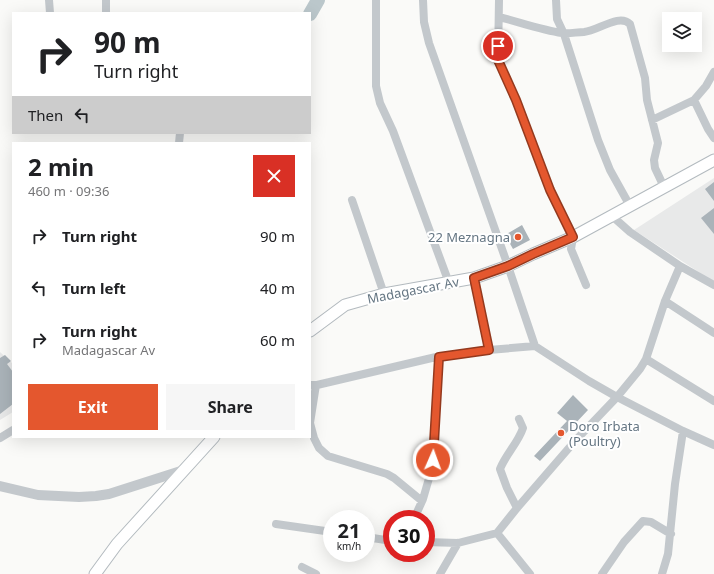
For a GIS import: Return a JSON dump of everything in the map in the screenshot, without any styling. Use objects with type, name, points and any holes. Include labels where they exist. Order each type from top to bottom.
[{"type":"main road","name":"Madagascar Av","points":[[311,330],[345,305],[384,294],[474,278],[508,266],[573,237],[714,160]]},
{"type":"main road","points":[[95,574],[118,544],[213,438]]},
{"type":"street","points":[[49,0],[50,12]]},
{"type":"street","points":[[106,0],[106,12]]},
{"type":"street","points":[[376,0],[376,86],[380,103],[393,131],[449,283]]},
{"type":"street","points":[[423,0],[424,22],[428,43],[535,346]]},
{"type":"street","points":[[499,0],[498,60],[516,100],[550,190],[573,237],[571,249],[586,285]]},
{"type":"street","points":[[556,0],[557,19],[564,34],[598,140],[610,170],[630,206]]},
{"type":"street","points":[[499,17],[564,34],[588,31],[615,21],[627,20],[630,24],[640,56],[645,78],[647,100],[658,143],[654,160],[655,168],[664,187]]},
{"type":"street","points":[[652,120],[694,100],[706,86],[714,72]]},
{"type":"street","points":[[694,100],[714,138]]},
{"type":"street","points":[[352,200],[384,294]]},
{"type":"street","points":[[612,216],[630,232],[680,266],[714,285]]},
{"type":"street","points":[[435,542],[458,543],[497,534],[517,508],[575,441],[630,382],[646,359],[665,301],[680,266]]},
{"type":"street","points":[[474,278],[489,350]]},
{"type":"street","points":[[665,301],[714,334]]},
{"type":"street","points":[[311,410],[313,385],[439,357],[489,350],[535,346],[589,381],[617,397],[683,431],[714,445]]},
{"type":"street","points":[[418,510],[432,468],[439,357]]},
{"type":"street","points":[[646,359],[714,401]]},
{"type":"street","points":[[517,508],[500,469],[503,461],[520,437],[523,428],[519,419]]},
{"type":"street","points":[[311,427],[319,448],[328,456],[387,474],[422,501]]},
{"type":"street","points":[[0,438],[12,431]]},
{"type":"street","points":[[662,574],[668,554],[675,484],[683,431]]},
{"type":"street","points":[[0,486],[38,495],[57,497],[90,496],[109,494],[184,470]]},
{"type":"street","points":[[602,574],[624,542],[643,521],[651,522],[670,534]]},
{"type":"street","points":[[276,524],[323,531]]},
{"type":"street","points":[[497,534],[526,572]]},
{"type":"street","points":[[440,574],[458,543]]},
{"type":"street","points":[[302,567],[316,574]]},
{"type":"shaded area","points":[[714,178],[714,281],[634,230]]},
{"type":"shaded area","points":[[0,352],[12,363],[12,413],[0,420]]},
{"type":"building","points":[[714,182],[714,201],[705,189]]},
{"type":"building","points":[[714,208],[714,234],[701,218]]},
{"type":"building","name":"22 Meznagna","points":[[522,225],[530,240],[513,249],[505,235]]},
{"type":"building","points":[[5,355],[11,361],[7,364],[12,371],[12,405],[0,414],[0,358]]},
{"type":"building","points":[[573,395],[588,410],[540,461],[534,456],[567,421],[557,413]]},
{"type":"waterway","points":[[311,12],[318,0]]},
{"type":"place","name":"22 Meznagna","points":[[518,237]]},
{"type":"place","name":"Doro Irbata (Poultry)","points":[[561,433]]},
{"type":"route","points":[[433,460],[439,357],[489,350],[474,278],[508,266],[573,237],[550,190],[516,100],[498,60],[498,46]]}]
